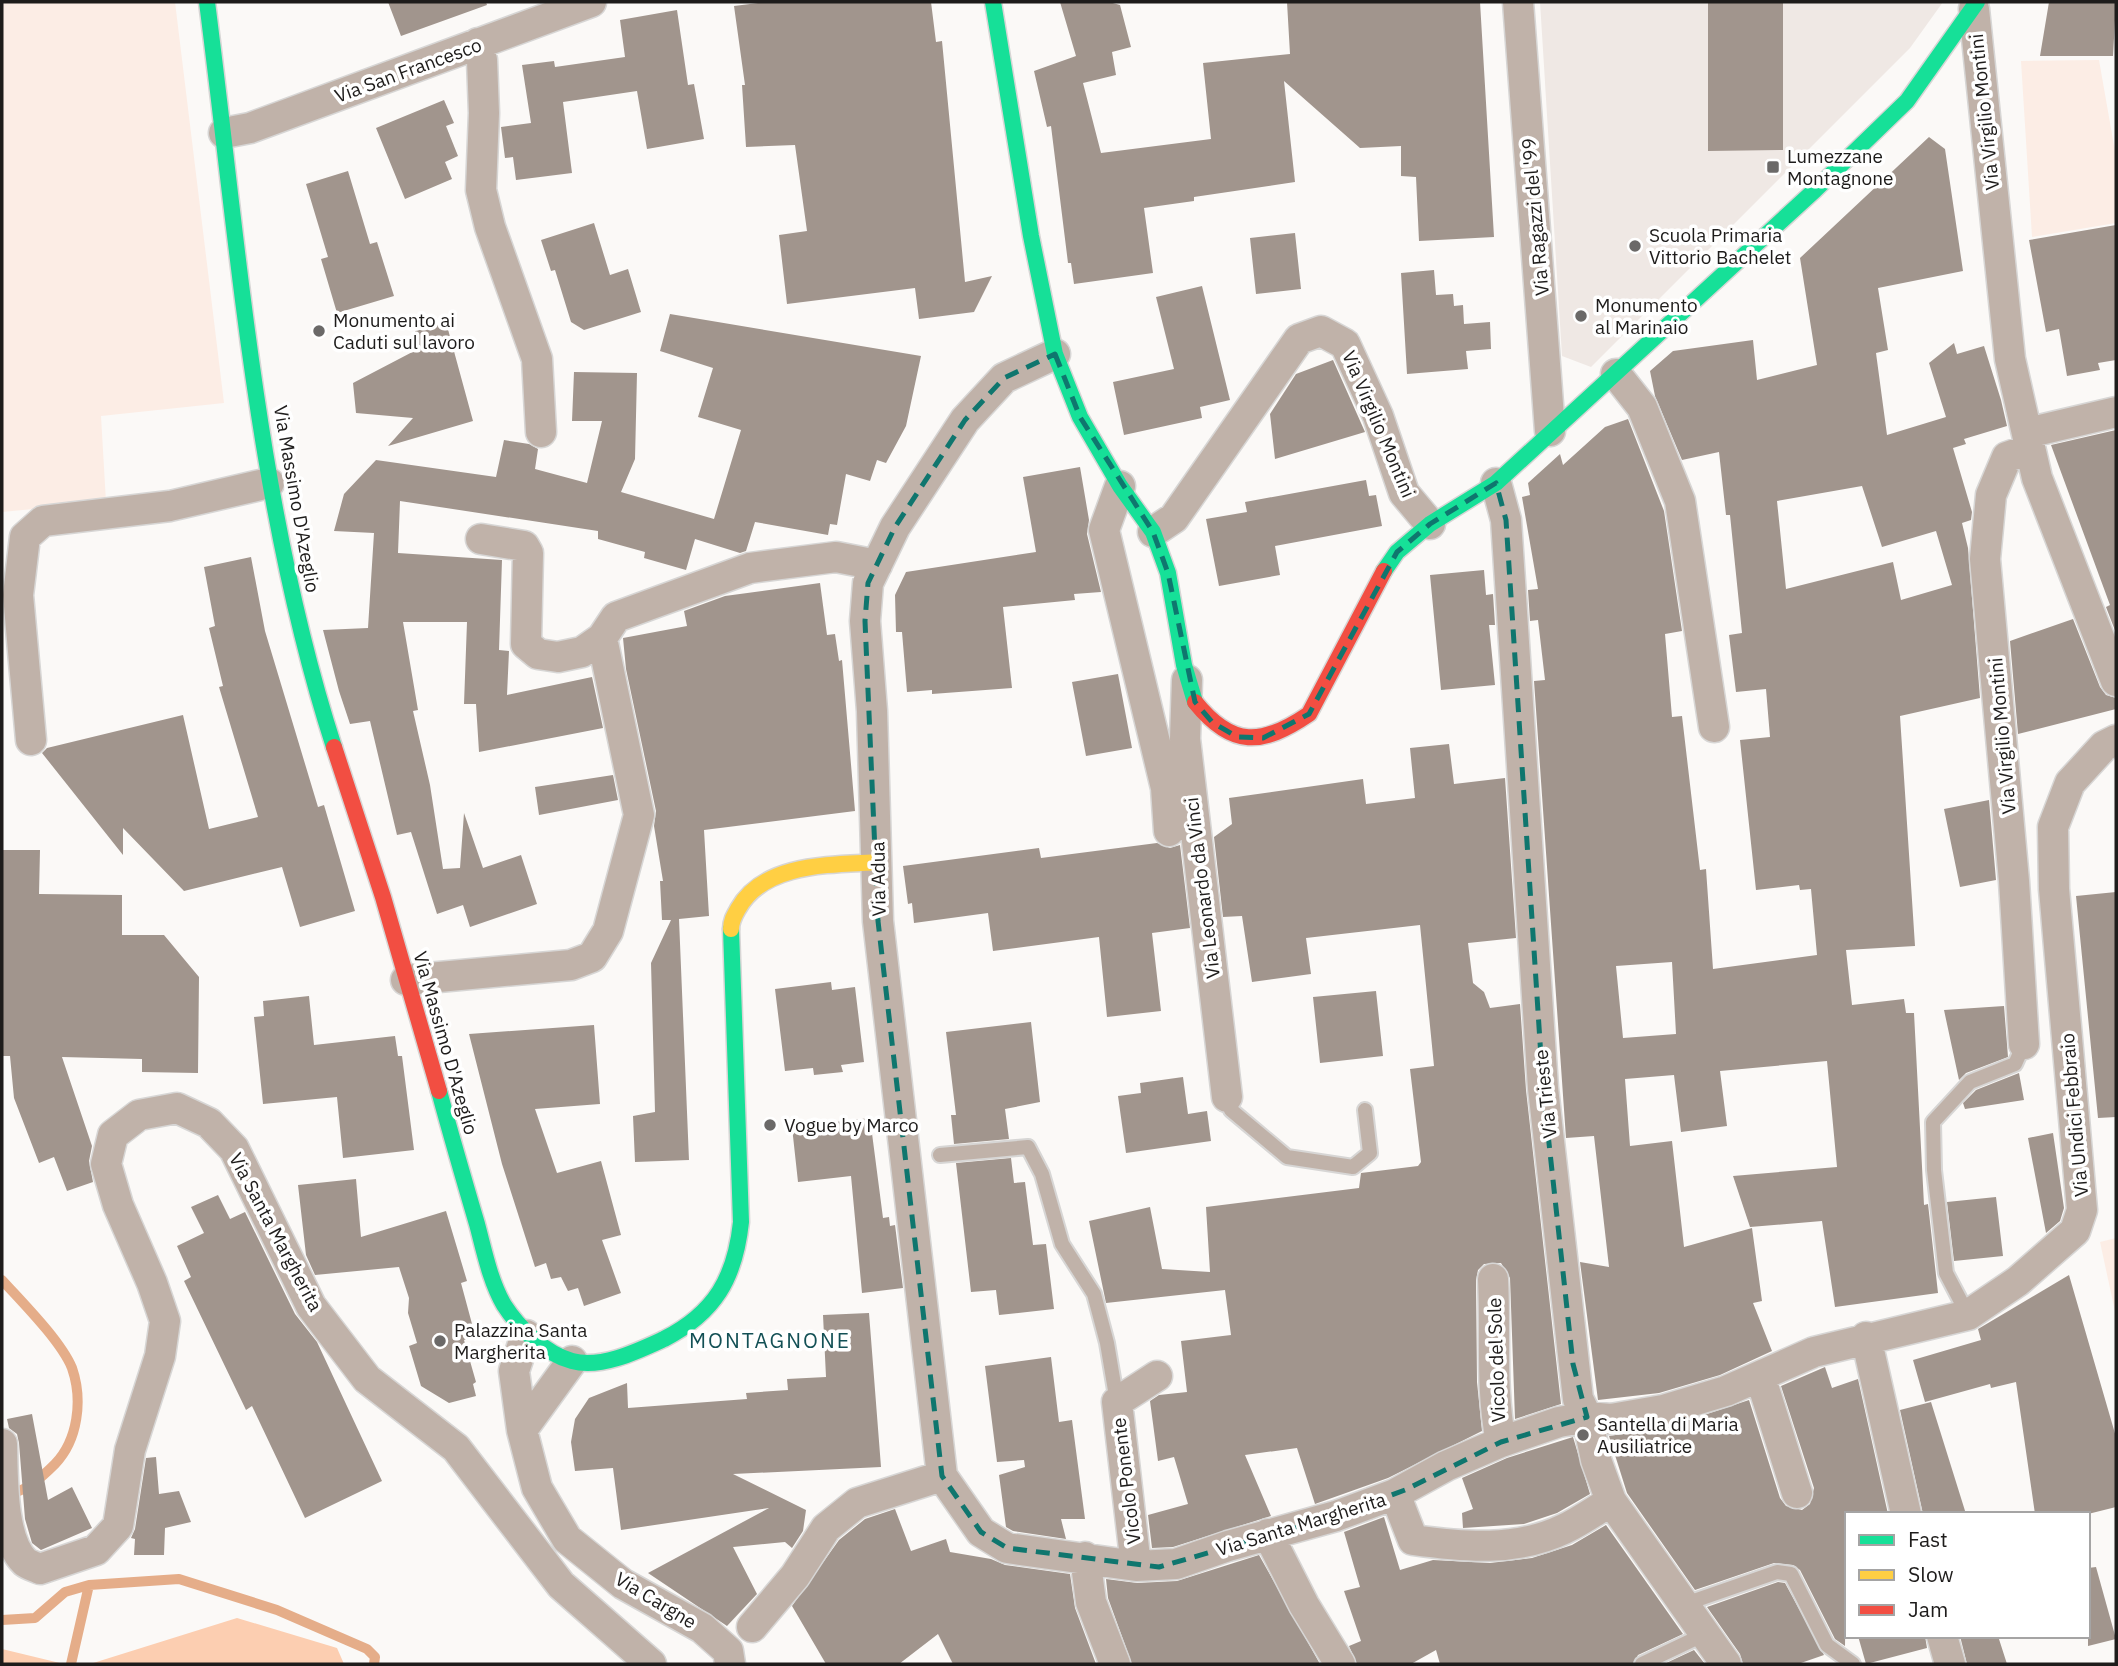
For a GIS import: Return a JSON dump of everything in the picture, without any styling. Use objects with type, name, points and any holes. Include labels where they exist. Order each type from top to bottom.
[{"type":"street","name":"Via Massimo D'Azeglio","points":[[207,2],[268,483],[284,564],[318,697],[383,897],[486,1256],[503,1303],[526,1335],[572,1361]]},
{"type":"street","name":"Via San Francesco","points":[[224,133],[250,128],[592,2]]},
{"type":"street","points":[[993,2],[1031,236],[1055,354],[1080,417],[1120,486],[1153,532]]},
{"type":"street","name":"Via Ragazzi del '99","points":[[1518,2],[1550,431]]},
{"type":"street","name":"Via Virgilio Montini","points":[[1153,532],[1174,519],[1299,339],[1321,331],[1345,344],[1378,416],[1404,493],[1430,524],[1496,483],[1907,101],[1975,5]]},
{"type":"street","name":"Via Virgilio Montini","points":[[1975,5],[2010,359],[2037,478],[2116,681]]},
{"type":"street","points":[[478,43],[484,113],[481,190],[490,227],[537,359],[541,432]]},
{"type":"street","name":"Via Adua","points":[[942,1476],[878,921],[879,862],[865,621],[868,583],[895,527],[965,420],[1004,378],[1055,354]]},
{"type":"street","points":[[1616,374],[1642,407],[1680,501],[1714,727]]},
{"type":"street","name":"Via Virgilio Montini","points":[[2024,1044],[2012,855],[1985,559],[1992,495],[2007,457],[2029,441],[2116,412]]},
{"type":"street","points":[[32,740],[18,594],[25,537],[43,521],[170,506],[268,483]]},
{"type":"street","name":"Via Trieste","points":[[1496,483],[1506,520],[1543,1088],[1578,1399],[1587,1417],[1596,1460],[1611,1501],[1726,1664]]},
{"type":"street","points":[[1120,486],[1104,530],[1166,788],[1170,831]]},
{"type":"street","name":"Via Leonardo da Vinci","points":[[1153,532],[1174,596],[1187,679],[1195,702],[1212,722],[1237,737],[1263,738],[1287,729],[1309,714],[1325,688],[1380,577],[1397,552],[1430,524]]},
{"type":"street","points":[[481,539],[524,546],[528,553],[526,644],[538,654],[558,657],[582,652],[602,638],[617,617],[750,568],[836,557],[877,565]]},
{"type":"street","points":[[405,980],[571,965],[592,957],[608,931],[639,815],[602,638]]},
{"type":"street","name":"Via Leonardo da Vinci","points":[[1187,679],[1185,739],[1227,1097]]},
{"type":"street","name":"Via Undici Febbraio","points":[[1587,1417],[1611,1419],[1663,1409],[1726,1391],[1814,1352],[1866,1337],[1968,1315],[2018,1281],[2075,1231],[2082,1210],[2054,889],[2053,827],[2070,783],[2104,746],[2116,740]]},
{"type":"street","points":[[522,1430],[572,1361],[602,1361],[639,1351],[679,1331],[715,1302],[737,1257],[741,1222],[731,923],[746,895],[764,879],[846,864],[879,862]]},
{"type":"street","name":"Via Santa Margherita","points":[[2,1444],[8,1520],[12,1539],[25,1562],[40,1569],[96,1550],[118,1526],[130,1450],[160,1356],[165,1321],[152,1283],[118,1205],[106,1164],[113,1135],[139,1115],[177,1108],[209,1123],[234,1149],[312,1306],[367,1379],[456,1448],[561,1585],[651,1664]]},
{"type":"street","name":"Vicolo del Sole","points":[[1493,1279],[1495,1325],[1492,1363],[1500,1441]]},
{"type":"street","name":"Via Cargne","points":[[526,1335],[514,1371],[522,1430],[537,1488],[567,1539],[623,1584],[702,1628],[728,1651],[730,1664]]},
{"type":"street","points":[[1866,1337],[1906,1512]]},
{"type":"street","name":"Vicolo Ponente","points":[[1136,1566],[1117,1402],[1157,1376]]},
{"type":"street","points":[[1760,1376],[1797,1493]]},
{"type":"street","name":"Via Santa Margherita","points":[[942,1476],[981,1532],[1007,1548],[1136,1566],[1176,1564],[1268,1534],[1336,1516],[1395,1494],[1500,1441],[1559,1422],[1587,1417]]},
{"type":"street","points":[[752,1627],[795,1576],[826,1528],[857,1503],[942,1476]]},
{"type":"street","points":[[1395,1494],[1413,1540],[1462,1546],[1510,1545],[1563,1530],[1611,1501]]},
{"type":"street","points":[[1268,1534],[1304,1605],[1340,1664]]},
{"type":"street","points":[[1085,1557],[1091,1601],[1115,1664]]},
{"type":"street","points":[[1943,1638],[1950,1664]]},
{"type":"lane","points":[[1968,1315],[1946,1273],[1934,1170],[1933,1122],[1970,1082],[2015,1064],[2024,1044]]},
{"type":"lane","points":[[1227,1097],[1231,1110],[1287,1157],[1353,1167],[1370,1153],[1365,1110]]},
{"type":"lane","points":[[940,1155],[1028,1147],[1042,1174],[1062,1244],[1094,1294],[1117,1402]]},
{"type":"lane","points":[[1685,1604],[1777,1572],[1791,1574],[1827,1645],[1853,1664]]},
{"type":"lane","points":[[1642,1664],[1705,1634]]},
{"type":"highlighted area","points":[[1055,354],[1080,417],[1153,532],[1168,573],[1195,702],[1212,722],[1237,737],[1263,738],[1309,714],[1397,552],[1430,524],[1496,483],[1506,520],[1543,1088],[1573,1364],[1587,1417],[1501,1442],[1405,1490],[1336,1516],[1159,1567],[1007,1548],[981,1532],[942,1476],[878,921],[865,621],[868,583],[895,527],[965,420],[1004,378]]},
{"type":"shaded area","points":[[2,2],[175,2],[224,403],[101,416],[106,502],[2,512]]},
{"type":"shaded area","name":"Scuola Primaria Vittorio Bachelet","points":[[1540,2],[1943,2],[1910,48],[1591,367],[1562,356]]},
{"type":"shaded area","points":[[2099,60],[2116,157],[2116,223],[2032,237],[2021,61]]},
{"type":"shaded area","points":[[2116,1238],[2116,1316],[2100,1242]]},
{"type":"shaded area","points":[[237,1618],[337,1648],[344,1664],[90,1664]]},
{"type":"shaded area","points":[[2,1649],[64,1664],[2,1664]]},
{"type":"building","points":[[388,2],[486,2],[487,5],[401,36]]},
{"type":"building","points":[[766,2],[931,2],[936,42],[942,41],[965,282],[992,276],[974,312],[919,319],[915,288],[787,304],[779,235],[807,231],[795,145],[746,147],[742,85],[745,85],[734,6]]},
{"type":"building","points":[[1060,2],[1109,2],[1120,5],[1131,47],[1112,52],[1116,75],[1083,83],[1101,153],[1211,139],[1203,63],[1290,54],[1287,2],[1480,2],[1494,237],[1419,241],[1416,177],[1401,176],[1401,146],[1360,148],[1284,81],[1295,182],[1194,197],[1194,201],[1144,208],[1153,273],[1074,284],[1071,263],[1068,263],[1051,126],[1047,127],[1034,71],[1076,56]]},
{"type":"building","points":[[1708,2],[1783,2],[1783,150],[1708,151]]},
{"type":"building","points":[[2049,2],[2116,2],[2113,56],[2040,56]]},
{"type":"building","points":[[677,10],[688,85],[694,84],[704,139],[647,149],[637,91],[563,102],[572,173],[516,180],[513,157],[505,158],[501,127],[531,123],[522,65],[554,61],[555,67],[625,57],[620,20]]},
{"type":"building","points":[[444,100],[454,123],[446,126],[458,156],[445,162],[452,179],[405,199],[376,128]]},
{"type":"building","points":[[1929,137],[1945,149],[1963,271],[1878,288],[1888,350],[1876,353],[1887,435],[1946,417],[1929,363],[1954,343],[1957,354],[1984,346],[2007,426],[1964,439],[1966,444],[1953,448],[1972,512],[1971,520],[1962,523],[1968,548],[1980,698],[1900,716],[1915,946],[1846,950],[1852,1005],[1904,999],[1906,1013],[1914,1013],[1924,1205],[1928,1204],[1938,1293],[1835,1307],[1822,1221],[1750,1227],[1733,1176],[1837,1167],[1827,1061],[1720,1071],[1727,1126],[1681,1132],[1674,1075],[1625,1079],[1630,1146],[1672,1141],[1684,1247],[1752,1228],[1762,1301],[1753,1303],[1772,1351],[1720,1375],[1659,1393],[1598,1400],[1580,1262],[1609,1267],[1594,1136],[1566,1138],[1534,681],[1545,680],[1538,620],[1530,621],[1528,590],[1538,589],[1522,497],[1530,495],[1528,483],[1560,454],[1563,465],[1605,427],[1628,419],[1664,511],[1682,631],[1665,634],[1672,717],[1682,716],[1700,870],[1706,869],[1713,969],[1817,955],[1811,889],[1800,890],[1799,885],[1756,890],[1740,740],[1770,737],[1766,689],[1736,692],[1729,635],[1742,633],[1730,515],[1726,515],[1719,452],[1682,460],[1655,396],[1650,371],[1673,351],[1753,340],[1757,380],[1817,365],[1800,258]],"holes":[[[1862,486],[1882,547],[1936,531],[1952,585],[1901,600],[1893,562],[1786,589],[1777,501]],[[1672,962],[1676,1034],[1623,1038],[1616,966]]]},
{"type":"building","points":[[348,171],[370,244],[377,242],[394,296],[337,313],[321,259],[328,257],[306,184]]},
{"type":"building","points":[[594,223],[610,275],[628,269],[641,312],[584,330],[571,322],[555,270],[551,271],[541,240]]},
{"type":"building","points":[[2116,225],[2116,360],[2098,363],[2100,370],[2067,376],[2059,329],[2046,332],[2029,240]]},
{"type":"building","points":[[1295,233],[1301,289],[1256,294],[1250,238]]},
{"type":"building","points":[[1434,270],[1436,295],[1453,294],[1454,306],[1463,305],[1464,324],[1490,322],[1491,349],[1466,351],[1468,369],[1407,374],[1401,273]]},
{"type":"building","points":[[1202,286],[1230,400],[1200,407],[1202,418],[1124,435],[1113,382],[1174,369],[1156,297]]},
{"type":"building","points":[[670,314],[921,356],[906,426],[886,463],[877,460],[870,481],[846,474],[837,525],[830,524],[828,535],[755,522],[746,551],[740,553],[695,539],[686,570],[644,558],[645,552],[598,539],[598,531],[400,501],[398,553],[502,560],[499,650],[509,651],[507,695],[592,677],[603,728],[479,752],[476,704],[464,704],[467,622],[403,622],[418,710],[413,711],[430,785],[443,869],[460,868],[464,813],[483,868],[521,855],[537,904],[470,927],[463,905],[437,914],[411,832],[397,835],[370,721],[350,724],[339,691],[323,630],[368,628],[374,533],[334,531],[344,494],[376,460],[496,477],[504,440],[529,444],[538,449],[535,469],[587,483],[602,421],[572,421],[574,372],[637,373],[635,459],[621,492],[714,519],[741,430],[698,417],[713,368],[660,351]]},
{"type":"building","points":[[446,322],[473,421],[388,446],[413,418],[356,413],[353,383],[420,348],[415,331]]},
{"type":"building","points":[[1333,360],[1365,432],[1275,459],[1270,414],[1296,374]]},
{"type":"building","points":[[2116,430],[2116,633],[2106,607],[2110,605],[2051,445]]},
{"type":"building","points":[[1080,467],[1089,520],[1087,534],[1101,592],[1074,594],[1075,600],[1003,607],[1012,688],[932,694],[932,690],[907,692],[902,632],[896,632],[895,595],[906,572],[1036,552],[1023,477]]},
{"type":"building","points":[[1366,480],[1369,496],[1376,495],[1382,526],[1275,546],[1280,575],[1219,586],[1206,519],[1247,512],[1245,502]]},
{"type":"building","points":[[251,557],[265,631],[318,807],[324,805],[355,911],[300,927],[282,867],[184,891],[123,828],[123,855],[42,753],[47,748],[183,715],[209,829],[258,817],[219,687],[223,686],[209,628],[215,626],[204,567]]},
{"type":"building","points":[[1484,570],[1486,595],[1493,594],[1495,625],[1489,625],[1495,685],[1441,690],[1430,575]]},
{"type":"building","points":[[820,583],[827,635],[835,634],[839,661],[842,660],[855,811],[704,830],[709,916],[679,919],[689,1160],[635,1162],[633,1116],[655,1112],[651,963],[671,920],[662,920],[660,881],[663,881],[654,826],[656,811],[626,669],[623,638],[687,626],[684,611],[725,596]]},
{"type":"building","points":[[2073,619],[2100,687],[2106,695],[2116,698],[2116,709],[2018,734],[2010,641]]},
{"type":"building","points":[[1118,674],[1132,748],[1086,756],[1072,682]]},
{"type":"building","points":[[1449,744],[1454,784],[1505,778],[1516,938],[1468,943],[1473,983],[1484,992],[1490,1008],[1520,1004],[1526,1090],[1561,1404],[1515,1419],[1510,1278],[1501,1263],[1484,1264],[1478,1270],[1476,1280],[1477,1382],[1482,1431],[1388,1478],[1315,1504],[1297,1448],[1245,1455],[1271,1516],[1173,1547],[1152,1548],[1148,1515],[1188,1504],[1174,1457],[1158,1461],[1150,1401],[1159,1395],[1187,1392],[1181,1341],[1231,1335],[1225,1290],[1106,1303],[1089,1221],[1150,1207],[1162,1269],[1210,1272],[1206,1207],[1359,1188],[1361,1173],[1418,1166],[1421,1162],[1410,1069],[1434,1066],[1420,925],[1306,938],[1311,974],[1252,982],[1242,916],[1223,917],[1214,837],[1232,824],[1229,798],[1363,779],[1366,804],[1415,798],[1410,748]]},
{"type":"building","points":[[613,775],[618,800],[539,815],[535,787]]},
{"type":"building","points":[[1989,800],[1996,880],[1960,887],[1944,809]]},
{"type":"building","points":[[1157,843],[1170,848],[1180,845],[1190,928],[1152,933],[1161,1011],[1107,1017],[1099,937],[993,951],[988,913],[914,923],[912,903],[908,904],[903,866],[1039,848],[1041,858]]},
{"type":"building","points":[[2,850],[40,850],[39,894],[122,895],[122,935],[164,935],[199,977],[198,1073],[142,1072],[142,1059],[62,1057],[92,1146],[89,1161],[93,1182],[67,1191],[54,1157],[39,1163],[14,1098],[10,1056],[2,1056]]},
{"type":"building","points":[[2116,892],[2116,1117],[2098,1118],[2076,896]]},
{"type":"building","points":[[831,982],[832,990],[855,987],[864,1062],[841,1065],[843,1072],[814,1075],[813,1068],[785,1071],[775,989]]},
{"type":"building","points":[[1376,991],[1383,1056],[1320,1063],[1313,997]]},
{"type":"building","points":[[309,996],[314,1045],[395,1036],[398,1056],[402,1056],[414,1150],[343,1158],[337,1097],[263,1104],[254,1017],[264,1016],[263,1001]]},
{"type":"building","points":[[2004,1006],[2008,1057],[1966,1073],[1959,1080],[1944,1010]]},
{"type":"building","points":[[1031,1022],[1040,1102],[1005,1109],[1009,1139],[954,1144],[951,1115],[956,1115],[946,1032]]},
{"type":"building","points":[[594,1025],[600,1104],[535,1109],[557,1173],[601,1161],[621,1235],[602,1240],[621,1293],[584,1306],[578,1288],[568,1291],[561,1277],[551,1279],[546,1263],[535,1267],[502,1164],[469,1034]]},
{"type":"building","points":[[2019,1073],[2024,1100],[1965,1109],[1963,1103],[1976,1090]]},
{"type":"building","points":[[1183,1077],[1188,1114],[1207,1111],[1211,1141],[1126,1153],[1118,1096],[1141,1093],[1140,1083]]},
{"type":"building","points":[[870,1118],[883,1218],[889,1217],[890,1226],[895,1225],[903,1288],[862,1293],[851,1176],[798,1182],[792,1127]]},
{"type":"building","points":[[2053,1133],[2064,1208],[2060,1221],[2046,1233],[2028,1138]]},
{"type":"building","points":[[1011,1158],[1014,1183],[1025,1182],[1033,1245],[1046,1244],[1054,1309],[999,1315],[996,1290],[971,1292],[956,1163]]},
{"type":"building","points":[[356,1179],[361,1237],[446,1211],[467,1281],[461,1283],[475,1335],[464,1340],[476,1382],[473,1384],[476,1396],[449,1403],[421,1386],[409,1346],[417,1343],[408,1313],[409,1298],[399,1267],[315,1275],[306,1255],[298,1185]]},
{"type":"building","points":[[218,1195],[230,1219],[245,1212],[295,1314],[317,1342],[382,1481],[305,1518],[252,1406],[246,1410],[184,1281],[191,1277],[177,1246],[204,1233],[191,1207]]},
{"type":"building","points":[[1996,1197],[2003,1256],[1954,1261],[1947,1202]]},
{"type":"building","points":[[2069,1275],[2116,1437],[2116,1507],[2090,1514],[2035,1512],[2016,1382],[1991,1388],[1990,1384],[1925,1402],[1913,1360],[1981,1340],[1978,1329]]},
{"type":"building","points":[[869,1313],[881,1467],[733,1474],[806,1510],[803,1531],[792,1548],[785,1542],[733,1547],[757,1594],[727,1626],[648,1573],[769,1508],[621,1530],[613,1468],[575,1471],[571,1442],[575,1419],[589,1398],[627,1383],[628,1408],[747,1399],[746,1393],[788,1390],[787,1379],[826,1377],[823,1315]]},
{"type":"building","points":[[1051,1357],[1059,1422],[1072,1420],[1085,1519],[1061,1519],[1066,1539],[1013,1531],[1006,1527],[999,1475],[1025,1467],[1024,1460],[997,1462],[985,1366]]},
{"type":"building","points":[[1825,1367],[1832,1388],[1858,1379],[1888,1512],[1845,1512],[1845,1646],[1835,1639],[1800,1570],[1793,1565],[1774,1563],[1695,1590],[1627,1493],[1609,1436],[1668,1427],[1749,1400],[1780,1498],[1786,1506],[1802,1510],[1810,1504],[1814,1488],[1781,1386]]},
{"type":"building","points":[[1931,1402],[1965,1512],[1923,1512],[1900,1410]]},
{"type":"building","points":[[32,1414],[48,1500],[72,1487],[92,1528],[41,1550],[32,1543],[25,1519],[19,1443],[17,1434],[9,1428],[7,1419]]},
{"type":"building","points":[[1573,1437],[1590,1494],[1557,1513],[1524,1524],[1463,1528],[1462,1513],[1473,1509],[1462,1478],[1507,1458]]},
{"type":"building","points":[[156,1457],[159,1494],[179,1491],[191,1522],[165,1528],[164,1555],[134,1555],[135,1539],[131,1538],[135,1529],[146,1458]]},
{"type":"building","points":[[895,1509],[911,1551],[946,1539],[950,1552],[991,1559],[1005,1565],[1070,1574],[1075,1608],[1096,1664],[953,1664],[938,1634],[899,1664],[826,1664],[792,1606],[839,1540],[865,1519]]},
{"type":"building","points":[[1384,1517],[1400,1570],[1433,1560],[1490,1563],[1532,1558],[1572,1545],[1606,1525],[1683,1634],[1638,1655],[1633,1664],[1440,1664],[1436,1650],[1411,1664],[1357,1664],[1349,1646],[1361,1641],[1344,1591],[1360,1587],[1344,1532]]},
{"type":"building","points":[[1259,1555],[1320,1664],[1132,1664],[1108,1598],[1106,1579],[1137,1583],[1177,1581]]},
{"type":"building","points":[[2096,1567],[2116,1639],[2088,1646],[2090,1638],[2090,1568]]},
{"type":"building","points":[[1778,1582],[1785,1583],[1824,1655],[1798,1664],[1743,1664],[1740,1654],[1707,1607]]},
{"type":"building","points":[[1859,1638],[1925,1638],[1927,1648],[1866,1664]]},
{"type":"building","points":[[1960,1638],[1999,1638],[2007,1664],[1967,1664]]},
{"type":"building","points":[[1694,1650],[1705,1664],[1664,1664]]},
{"type":"waterway","points":[[2,1280],[67,1357],[75,1380],[78,1406],[69,1443],[55,1464],[26,1487],[6,1494]]},
{"type":"waterway","points":[[2,1620],[35,1618],[65,1592],[89,1585],[179,1579],[277,1610],[367,1649],[375,1657],[374,1664]]},
{"type":"waterway","points":[[71,1664],[89,1585]]},
{"type":"traffic: fast","points":[[207,2],[241,284],[268,472],[308,657],[334,747]]},
{"type":"traffic: fast","points":[[993,2],[1031,236],[1055,354],[1080,417],[1120,486],[1153,532],[1168,573],[1184,665],[1195,702]]},
{"type":"traffic: fast","points":[[1384,571],[1397,552],[1430,524],[1496,483],[1815,190],[1907,101],[1977,2]]},
{"type":"traffic: fast","points":[[439,1091],[491,1276],[504,1305],[517,1322],[542,1346],[562,1357],[583,1363],[619,1358],[664,1339],[697,1318],[719,1292],[734,1260],[738,1242],[741,1222],[731,929]]},
{"type":"traffic: slow","points":[[731,929],[738,909],[764,882],[801,869],[879,862]]},
{"type":"traffic: jam","points":[[1195,702],[1222,728],[1248,737],[1277,732],[1309,714],[1384,571]]},
{"type":"traffic: jam","points":[[334,747],[383,897],[439,1091]]},
{"type":"place","name":"Lumezzane Montagnone","points":[[1773,167]]},
{"type":"place","name":"Scuola Primaria Vittorio Bachelet","points":[[1635,246]]},
{"type":"place","name":"Monumento al Marinaio","points":[[1581,316]]},
{"type":"place","name":"Monumento ai Caduti sul lavoro","points":[[319,331]]},
{"type":"place","name":"Vogue by Marco","points":[[770,1125]]},
{"type":"place","name":"Palazzina Santa Margherita","points":[[440,1341]]},
{"type":"place","name":"Santella di Maria Ausiliatrice","points":[[1583,1435]]},
{"type":"district","name":"MONTAGNONE","points":[[770,1340]]}]
